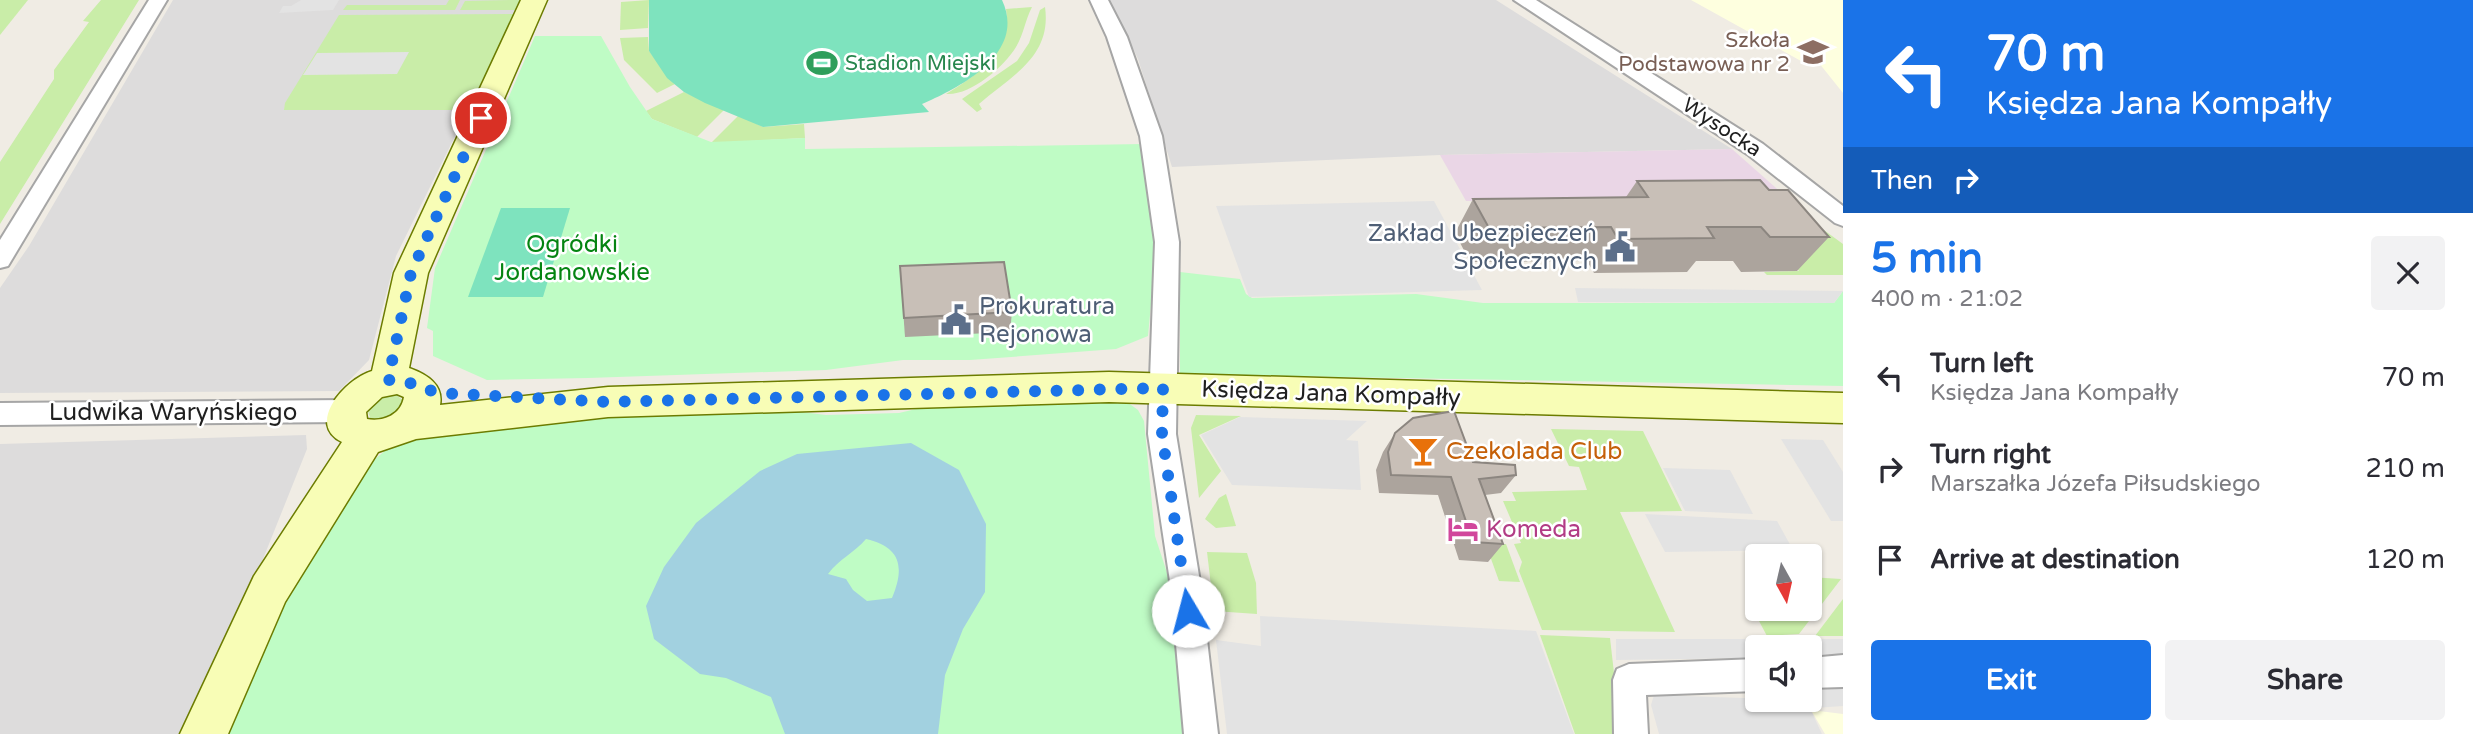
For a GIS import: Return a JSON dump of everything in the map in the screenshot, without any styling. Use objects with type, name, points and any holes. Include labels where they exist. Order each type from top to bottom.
[{"type":"street","points":[[2,254],[158,0]]},
{"type":"street","points":[[404,384],[411,273],[534,0]]},
{"type":"street","points":[[1099,0],[1117,37],[1151,136],[1167,242],[1162,434],[1174,526],[1186,588],[1201,734]]},
{"type":"street","name":"Wysocka","points":[[1523,0],[1755,149],[1843,218]]},
{"type":"street","points":[[204,734],[269,590],[356,424],[358,395],[404,384],[423,394],[421,409],[409,425]]},
{"type":"street","name":"Księdza Jana Kompałły","points":[[404,384],[478,396],[608,402],[1163,388],[1843,408]]},
{"type":"street","name":"Księdza Jana Kompałły","points":[[356,424],[388,435],[409,425],[608,402]]},
{"type":"street","name":"Ludwika Waryńskiego","points":[[0,414],[356,424]]},
{"type":"street","points":[[1822,672],[1843,671]]},
{"type":"street","points":[[1631,734],[1629,680],[1745,675]]},
{"type":"shaded area","points":[[173,0],[522,0],[396,256],[369,360],[339,391],[0,393],[0,288],[29,246]]},
{"type":"shaded area","points":[[301,0],[339,0],[333,10],[279,13],[283,6],[291,6]]},
{"type":"shaded area","points":[[1110,0],[1496,0],[1732,149],[1440,155],[1172,167],[1138,59]]},
{"type":"shaded area","name":"Szkoła Podstawowa nr 2","points":[[1691,0],[1843,0],[1843,93],[1819,63],[1801,61]]},
{"type":"shaded area","points":[[409,52],[397,74],[303,75],[317,53]]},
{"type":"shaded area","points":[[1732,149],[1785,196],[1466,201],[1440,155]]},
{"type":"shaded area","points":[[1434,201],[1482,290],[1249,297],[1216,206]]},
{"type":"shaded area","points":[[1575,288],[1843,291],[1834,303],[1578,302]]},
{"type":"shaded area","points":[[1240,417],[1367,421],[1346,440],[1358,441],[1361,490],[1232,485],[1201,435]]},
{"type":"shaded area","points":[[306,435],[307,449],[251,589],[184,734],[0,734],[0,444]]},
{"type":"shaded area","points":[[1781,439],[1823,440],[1843,472],[1843,521],[1831,521]]},
{"type":"shaded area","points":[[1663,468],[1730,470],[1753,514],[1685,511]]},
{"type":"shaded area","points":[[1645,514],[1777,521],[1790,544],[1745,544],[1745,551],[1665,552]]},
{"type":"shaded area","points":[[1260,616],[1536,631],[1574,734],[1227,734],[1216,640],[1261,646]]},
{"type":"shaded area","points":[[1616,639],[1745,639],[1745,658],[1616,660]]},
{"type":"shaded area","points":[[1822,639],[1843,639],[1843,658],[1822,658]]},
{"type":"shaded area","points":[[1843,675],[1843,706],[1822,708],[1822,676]]},
{"type":"shaded area","points":[[1654,695],[1745,698],[1745,712],[1812,712],[1822,734],[1659,734],[1651,705]]},
{"type":"shaded area","points":[[1812,712],[1843,714],[1843,734],[1825,734]]},
{"type":"green space","points":[[0,0],[28,0],[0,35]]},
{"type":"green space","points":[[101,0],[139,0],[0,224],[0,162],[54,79],[54,70],[89,22],[83,21]]},
{"type":"green space","points":[[449,0],[460,0],[455,10],[343,10],[347,5],[446,5]]},
{"type":"green space","points":[[522,0],[517,10],[460,10],[465,1]]},
{"type":"green space","points":[[649,0],[648,28],[620,30],[621,2]]},
{"type":"green space","name":"Stadion Miejski","points":[[649,0],[1002,0],[1007,19],[1006,36],[998,52],[986,66],[971,78],[922,104],[929,112],[763,127],[705,103],[684,92],[667,78],[649,51]]},
{"type":"green space","points":[[1032,7],[1019,42],[1011,55],[976,85],[946,94],[991,60],[1004,37],[1006,9]]},
{"type":"green space","points":[[1045,7],[1042,39],[1036,52],[1027,64],[979,104],[982,109],[977,112],[962,99],[1017,61],[1029,43],[1040,10]]},
{"type":"green space","points":[[517,14],[467,110],[284,110],[285,103],[339,15]]},
{"type":"green space","name":"Ogródki Jordanowskie","points":[[535,36],[601,36],[652,119],[711,142],[805,138],[805,149],[1144,144],[1157,242],[1148,336],[1116,349],[970,360],[903,360],[826,370],[588,378],[487,380],[433,356],[433,331],[427,328],[435,268]]},
{"type":"green space","points":[[648,37],[649,51],[675,84],[657,93],[624,60],[620,38]]},
{"type":"green space","points":[[684,92],[724,110],[697,137],[652,119],[646,111]]},
{"type":"green space","points":[[739,115],[763,127],[804,124],[805,138],[711,143]]},
{"type":"green space","points":[[501,208],[570,208],[543,297],[468,297]]},
{"type":"green space","points":[[1806,217],[1843,244],[1843,275],[1767,275],[1764,272],[1799,271],[1764,227]]},
{"type":"green space","points":[[1180,272],[1240,279],[1246,294],[1252,298],[1416,294],[1483,303],[1834,303],[1843,291],[1843,386],[1180,374]]},
{"type":"green space","points":[[395,394],[404,401],[403,408],[389,420],[371,420],[367,409],[381,396]]},
{"type":"green space","points":[[946,402],[1127,402],[1138,410],[1144,421],[1155,536],[1172,588],[1187,734],[220,734],[284,589],[368,465],[393,444],[454,423],[769,408],[826,415],[899,413]]},
{"type":"green space","points":[[1196,415],[1241,416],[1199,435],[1221,471],[1199,498],[1191,428]]},
{"type":"green space","points":[[1551,429],[1643,431],[1682,511],[1620,512],[1675,632],[1542,630],[1519,571],[1522,562],[1514,544],[1521,543],[1503,501],[1516,501],[1512,492],[1587,490],[1579,467],[1569,466]]},
{"type":"green space","points":[[1226,494],[1236,526],[1216,528],[1205,519],[1219,498]]},
{"type":"green space","points":[[1506,544],[1520,582],[1499,581],[1486,545]]},
{"type":"green space","points":[[1207,552],[1247,553],[1256,583],[1257,614],[1214,611]]},
{"type":"green space","points":[[1822,578],[1841,579],[1822,604]]},
{"type":"green space","points":[[1843,599],[1843,636],[1816,635]]},
{"type":"green space","points":[[1759,621],[1809,621],[1799,634],[1766,635]]},
{"type":"green space","points":[[1540,635],[1610,638],[1621,734],[1575,734]]},
{"type":"water","points":[[911,443],[959,470],[986,524],[985,592],[963,629],[945,675],[938,734],[785,734],[771,697],[726,678],[700,674],[654,639],[646,606],[664,567],[696,523],[760,471],[797,454]],"holes":[[[866,539],[893,553],[899,568],[898,577],[892,598],[867,601],[853,590],[846,579],[828,574]]]},
{"type":"building","points":[[1760,180],[1769,190],[1788,190],[1829,237],[1770,237],[1761,227],[1707,227],[1714,238],[1618,239],[1611,227],[1489,228],[1473,199],[1648,197],[1637,181]]},
{"type":"building","points":[[1004,262],[1012,312],[904,318],[900,266]]},
{"type":"building","points":[[1454,411],[1473,462],[1515,465],[1516,475],[1479,479],[1503,544],[1473,542],[1451,477],[1391,475],[1388,452],[1395,433],[1413,418]]},
{"type":"place","name":"Szkoła Podstawowa nr 2","points":[[1813,52]]},
{"type":"place","name":"Stadion Miejski","points":[[822,63]]},
{"type":"place","name":"Zakład Ubezpieczeń Społecznych","points":[[1620,247]]},
{"type":"place","name":"Prokuratura Rejonowa","points":[[956,320]]},
{"type":"place","name":"Czekolada Club","points":[[1423,451]]},
{"type":"place","name":"Komeda","points":[[1463,529]]},
{"type":"route","points":[[481,118],[411,273],[388,380],[400,379],[419,388],[440,393],[608,402],[1098,387],[1163,388],[1162,434],[1188,611]]}]
